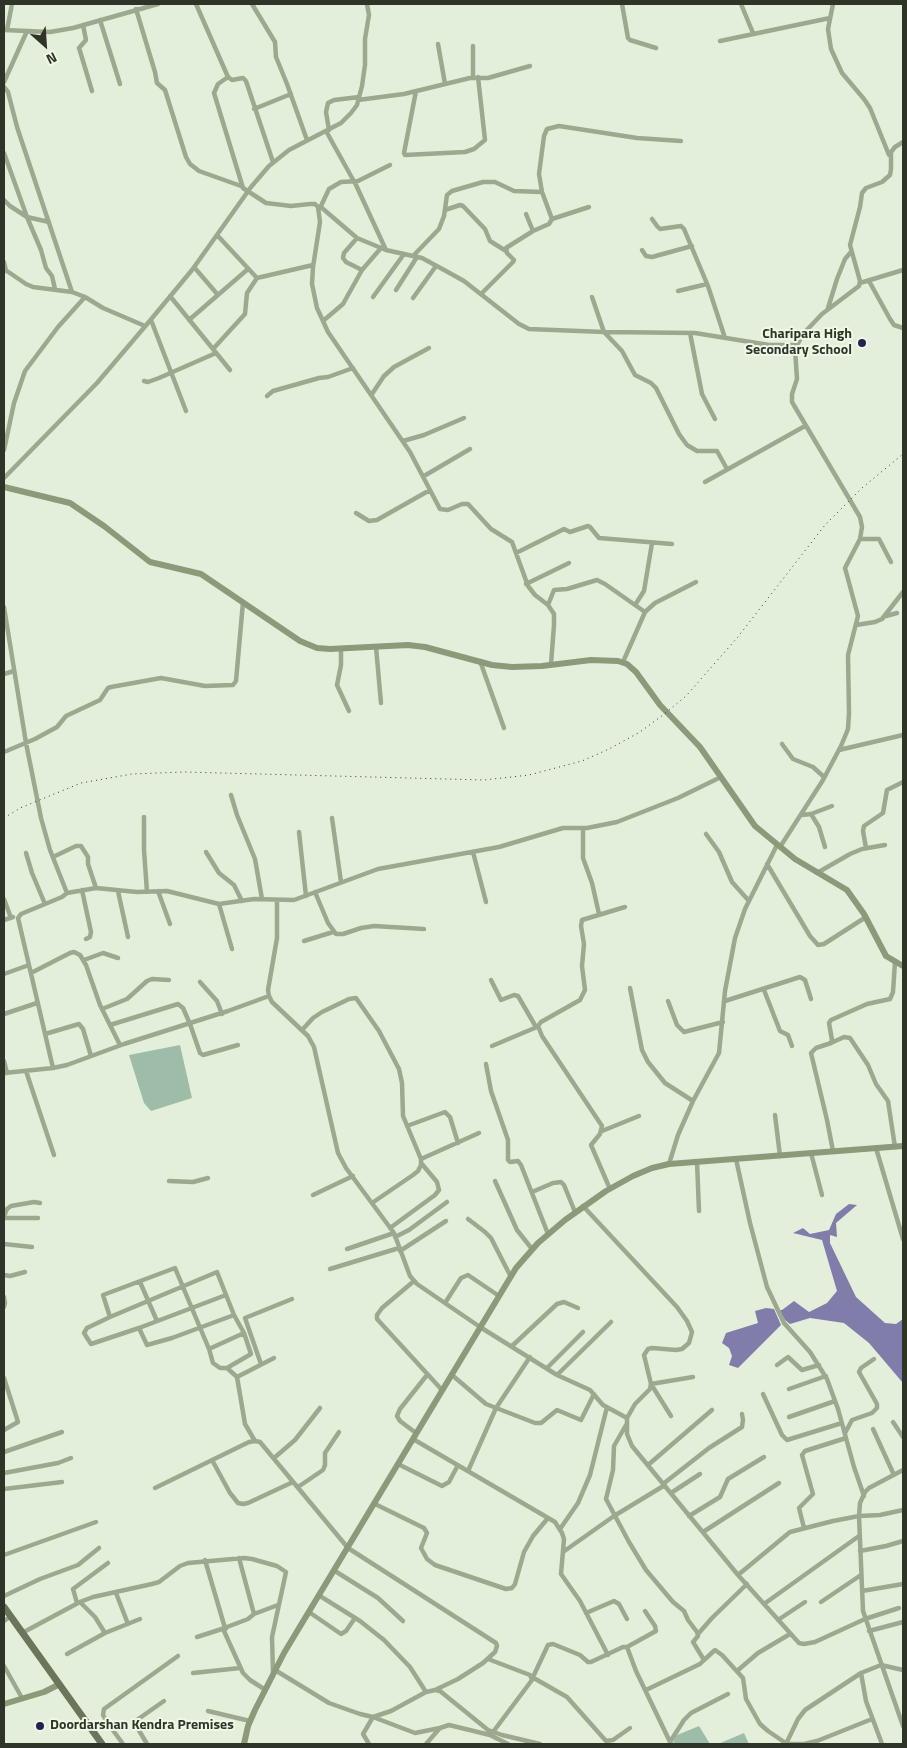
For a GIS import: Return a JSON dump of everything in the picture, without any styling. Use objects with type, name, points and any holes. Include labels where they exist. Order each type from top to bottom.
[{"type":"main road","points":[[4,1607],[97,1744]]},
{"type":"main road","points":[[5,1618],[102,1744]]},
{"type":"street","points":[[12,4],[5,30],[50,32],[158,4]]},
{"type":"street","points":[[130,4],[135,10],[157,83],[165,90],[186,157],[190,164],[199,171],[242,186]]},
{"type":"street","points":[[196,4],[228,77],[232,80],[245,79],[273,162]]},
{"type":"street","points":[[252,4],[275,42],[276,57],[307,140]]},
{"type":"street","points":[[4,478],[97,383],[146,326],[194,267],[247,192],[273,162],[289,150],[347,119],[356,105],[362,86],[369,10],[367,4]]},
{"type":"street","points":[[622,4],[630,40],[656,48]]},
{"type":"street","points":[[741,4],[753,33]]},
{"type":"street","points":[[833,4],[828,29],[831,49],[842,73],[864,98],[870,108],[890,156],[890,175],[882,182],[866,188],[862,193],[850,241],[851,252],[860,284]]},
{"type":"street","points":[[720,41],[830,18]]},
{"type":"street","points":[[100,20],[120,84]]},
{"type":"street","points":[[82,25],[86,40],[79,48],[92,91]]},
{"type":"street","points":[[4,82],[27,31]]},
{"type":"street","points":[[438,44],[445,84]]},
{"type":"street","points":[[416,91],[405,155],[465,152],[474,149],[485,140],[473,46]]},
{"type":"street","points":[[384,249],[328,130],[326,112],[328,102],[416,91],[476,77],[488,78],[530,66]]},
{"type":"street","points":[[228,77],[218,84],[214,93],[242,186],[247,192],[266,203],[279,206],[315,204],[357,238],[384,249],[415,256],[464,281],[519,324],[529,329],[690,333],[768,345],[796,345]]},
{"type":"street","points":[[4,87],[8,92],[17,127],[72,292]]},
{"type":"street","points":[[254,109],[291,94]]},
{"type":"street","points":[[552,219],[542,192],[539,174],[544,136],[551,127],[559,126],[637,138],[681,141]]},
{"type":"street","points":[[890,156],[892,150],[903,142]]},
{"type":"street","points":[[4,153],[41,250],[47,272],[54,281],[56,289]]},
{"type":"street","points":[[390,166],[358,181],[341,182],[329,189],[319,207],[320,222],[313,265],[312,284],[314,297],[328,332],[403,441],[424,476],[437,505],[442,510],[448,510],[462,504],[470,505],[490,529],[512,542],[526,584],[531,591],[548,605],[554,614],[551,664]]},
{"type":"street","points":[[396,290],[415,256],[439,230],[447,195],[452,191],[483,182],[495,182],[514,191],[542,192]]},
{"type":"street","points":[[4,200],[14,210],[27,217],[49,222]]},
{"type":"street","points":[[445,210],[460,205],[463,206],[485,228],[490,242],[506,251],[514,260],[481,294]]},
{"type":"street","points":[[506,251],[509,246],[549,224],[552,219],[589,207]]},
{"type":"street","points":[[526,214],[534,231]]},
{"type":"street","points":[[652,219],[660,228],[681,226],[684,229],[707,284],[725,338]]},
{"type":"street","points":[[218,235],[257,278]]},
{"type":"street","points":[[357,238],[344,253],[343,258],[346,262],[362,270]]},
{"type":"street","points":[[642,250],[646,256],[652,257],[692,246]]},
{"type":"street","points":[[323,321],[343,304],[362,270],[384,249]]},
{"type":"street","points":[[828,310],[836,279],[845,259],[851,252]]},
{"type":"street","points":[[374,297],[404,254]]},
{"type":"street","points":[[4,262],[5,270],[26,284],[72,292],[85,297],[103,308],[146,326]]},
{"type":"street","points":[[144,381],[148,382],[160,378],[215,351],[245,314],[247,293],[257,278],[313,265]]},
{"type":"street","points":[[413,298],[436,266]]},
{"type":"street","points":[[194,267],[218,295]]},
{"type":"street","points":[[189,320],[248,269]]},
{"type":"street","points":[[668,1164],[693,1101],[719,1053],[733,948],[749,901],[767,864],[802,815],[824,777],[845,738],[849,723],[848,655],[856,625],[857,610],[845,568],[860,539],[862,527],[860,517],[795,410],[791,397],[797,379],[796,345],[810,327],[860,284],[903,270]]},
{"type":"street","points":[[869,281],[894,325],[903,328]]},
{"type":"street","points":[[678,291],[707,284]]},
{"type":"street","points":[[170,296],[230,370]]},
{"type":"street","points":[[4,450],[5,432],[19,384],[25,371],[58,327],[85,297]]},
{"type":"street","points":[[592,297],[604,332],[622,351],[635,376],[651,383],[656,388],[679,434],[687,445],[701,452],[717,450],[727,469]]},
{"type":"street","points":[[151,320],[186,411]]},
{"type":"street","points":[[690,333],[702,394],[716,419]]},
{"type":"street","points":[[372,394],[378,383],[389,371],[429,348]]},
{"type":"street","points":[[267,396],[273,391],[328,377],[354,368]]},
{"type":"street","points":[[403,441],[464,418]]},
{"type":"street","points":[[705,482],[805,426]]},
{"type":"street","points":[[424,476],[470,449]]},
{"type":"street","points":[[4,487],[70,503],[104,526],[150,562],[201,574],[308,645],[324,649],[403,644],[415,645],[480,662],[512,667],[591,660],[623,662],[636,672],[660,705],[700,748],[747,816],[779,846],[817,874],[846,890],[866,917],[886,956],[903,966]]},
{"type":"street","points":[[356,513],[369,521],[377,520],[430,490]]},
{"type":"street","points":[[516,552],[560,531],[570,532],[588,526],[592,528],[599,538],[672,544]]},
{"type":"street","points":[[860,539],[879,539],[891,562]]},
{"type":"street","points":[[635,605],[644,591],[652,543]]},
{"type":"street","points":[[526,584],[569,563]]},
{"type":"street","points":[[548,605],[554,590],[571,588],[594,580],[601,582],[645,612]]},
{"type":"street","points":[[623,662],[645,612],[655,603],[696,582]]},
{"type":"street","points":[[885,617],[903,592]]},
{"type":"street","points":[[4,752],[57,727],[66,716],[100,700],[106,690],[111,687],[161,678],[205,686],[233,685],[236,681],[243,602]]},
{"type":"street","points":[[4,608],[26,743],[41,818],[67,893]]},
{"type":"street","points":[[856,625],[879,621],[897,612]]},
{"type":"street","points":[[376,646],[381,703]]},
{"type":"street","points":[[341,649],[341,665],[337,684],[349,711]]},
{"type":"street","points":[[480,662],[504,728]]},
{"type":"street","points":[[4,674],[14,671]]},
{"type":"street","points":[[839,750],[903,735]]},
{"type":"street","points":[[782,744],[793,759],[813,767],[824,777]]},
{"type":"street","points":[[4,920],[19,916],[65,896],[67,893],[96,888],[147,892],[174,891],[219,904],[262,899],[294,900],[378,869],[508,845],[563,828],[595,827],[616,822],[678,798],[721,777]]},
{"type":"street","points":[[866,848],[864,826],[883,813],[887,790],[903,782]]},
{"type":"street","points":[[232,796],[237,815],[255,859],[262,899]]},
{"type":"street","points":[[802,815],[811,814],[832,806]]},
{"type":"street","points":[[811,814],[819,827],[825,847]]},
{"type":"street","points":[[144,817],[147,892]]},
{"type":"street","points":[[332,818],[341,882]]},
{"type":"street","points":[[585,828],[582,858],[592,883],[599,914]]},
{"type":"street","points":[[299,832],[306,896]]},
{"type":"street","points":[[706,834],[719,852],[732,882],[749,901]]},
{"type":"street","points":[[817,874],[850,854],[866,848],[885,845]]},
{"type":"street","points":[[53,857],[76,846],[81,846],[88,857],[88,864],[96,888]]},
{"type":"street","points":[[206,852],[219,873],[234,885],[242,901]]},
{"type":"street","points":[[474,852],[486,902]]},
{"type":"street","points":[[26,853],[45,904]]},
{"type":"street","points":[[767,864],[810,936],[818,945],[824,944],[866,917]]},
{"type":"street","points":[[82,890],[91,932],[90,937],[86,939]]},
{"type":"street","points":[[118,890],[128,937]]},
{"type":"street","points":[[158,891],[170,924]]},
{"type":"street","points":[[315,892],[333,932],[339,935],[374,926],[424,928]]},
{"type":"street","points":[[4,899],[12,918]]},
{"type":"street","points":[[277,900],[277,938],[268,990],[269,996],[272,1002],[302,1030],[312,1043],[316,1052],[338,1153],[395,1235],[408,1273],[414,1281],[480,1327],[557,1375],[587,1388],[607,1407],[627,1418]]},
{"type":"street","points":[[219,904],[232,949]]},
{"type":"street","points":[[492,1046],[537,1026],[575,1003],[584,994],[586,986],[582,966],[584,944],[581,922],[584,918],[625,907]]},
{"type":"street","points":[[19,916],[18,921],[53,1068]]},
{"type":"street","points":[[304,941],[333,932]]},
{"type":"street","points":[[31,973],[70,953],[77,953],[84,960],[94,991],[120,1045]]},
{"type":"street","points":[[84,960],[103,953],[118,958]]},
{"type":"street","points":[[831,1043],[829,1023],[832,1020],[867,1004],[890,999],[893,992],[894,962]]},
{"type":"street","points":[[4,974],[29,965]]},
{"type":"street","points":[[725,1001],[800,977],[805,980],[811,999]]},
{"type":"street","points":[[102,1009],[127,999],[147,981],[152,979],[169,980]]},
{"type":"street","points":[[490,980],[501,1000],[514,994],[518,996],[542,1036],[600,1122],[602,1131]]},
{"type":"street","points":[[200,982],[217,1001],[222,1014]]},
{"type":"street","points":[[630,988],[642,1050],[652,1070],[665,1083],[693,1101]]},
{"type":"street","points":[[764,990],[780,1031],[788,1035],[792,1046]]},
{"type":"street","points":[[4,1061],[6,1073],[53,1068],[120,1045],[222,1014],[269,996]]},
{"type":"street","points":[[302,1030],[322,1012],[353,997],[356,998],[379,1031],[399,1069],[402,1083],[402,1112],[421,1161],[437,1182],[439,1190],[390,1228]]},
{"type":"street","points":[[668,1001],[677,1025],[684,1032],[723,1022]]},
{"type":"street","points":[[4,1014],[38,1003]]},
{"type":"street","points":[[110,1025],[178,1004],[183,1008],[190,1024],[198,1050],[204,1055],[238,1045]]},
{"type":"street","points":[[45,1034],[79,1024],[83,1029],[91,1056]]},
{"type":"street","points":[[833,1152],[811,1055],[816,1048],[844,1038],[850,1038],[888,1101],[895,1147]]},
{"type":"street","points":[[486,1064],[491,1092],[508,1140],[508,1160],[510,1162],[520,1162],[548,1234]]},
{"type":"street","points":[[26,1071],[54,1155]]},
{"type":"street","points":[[407,1126],[445,1112],[450,1117],[458,1143]]},
{"type":"street","points":[[774,1115],[780,1156]]},
{"type":"street","points":[[610,1189],[591,1146],[602,1131],[639,1116]]},
{"type":"street","points":[[372,1203],[418,1171],[421,1161],[479,1134]]},
{"type":"street","points":[[244,1744],[250,1721],[264,1690],[309,1612],[511,1277],[532,1249],[548,1234],[583,1206],[610,1189],[641,1172],[668,1164],[903,1146]]},
{"type":"street","points":[[876,1148],[903,1239]]},
{"type":"street","points":[[811,1153],[822,1195]]},
{"type":"street","points":[[736,1159],[750,1223],[770,1295],[784,1323],[826,1376],[864,1496]]},
{"type":"street","points":[[697,1162],[699,1212]]},
{"type":"street","points":[[313,1195],[353,1176]]},
{"type":"street","points":[[169,1181],[193,1182],[208,1178]]},
{"type":"street","points":[[495,1181],[517,1230],[532,1249]]},
{"type":"street","points":[[532,1192],[552,1183],[561,1182],[575,1212]]},
{"type":"street","points":[[38,1218],[4,1217],[7,1209],[11,1206],[34,1202],[40,1203]]},
{"type":"street","points":[[347,1249],[409,1230],[447,1202]]},
{"type":"street","points":[[583,1206],[677,1307],[692,1332],[689,1342],[682,1349],[652,1348],[645,1352],[644,1357],[651,1379],[650,1389],[635,1404],[627,1418],[626,1424],[628,1439],[648,1465],[738,1574],[799,1643],[808,1644],[815,1642],[865,1619],[899,1608]]},
{"type":"street","points":[[468,1219],[491,1238],[511,1277]]},
{"type":"street","points":[[330,1269],[400,1249],[446,1221]]},
{"type":"street","points":[[4,1244],[32,1247]]},
{"type":"street","points":[[110,1317],[103,1296],[175,1268],[183,1287],[192,1308],[199,1327],[209,1349],[213,1363],[220,1368],[227,1368],[251,1354],[244,1333],[234,1315],[217,1272],[183,1287],[148,1302],[110,1317],[87,1328],[84,1333],[91,1344],[139,1328],[157,1321],[192,1308],[226,1295]]},
{"type":"street","points":[[4,1275],[10,1276],[25,1272]]},
{"type":"street","points":[[445,1303],[461,1278],[468,1275],[499,1296]]},
{"type":"street","points":[[414,1281],[382,1308],[377,1314],[377,1319],[442,1390]]},
{"type":"street","points":[[140,1282],[157,1321]]},
{"type":"street","points":[[4,1297],[4,1307]]},
{"type":"street","points":[[261,1364],[246,1318],[292,1299]]},
{"type":"street","points":[[512,1346],[557,1304],[564,1302],[578,1308]]},
{"type":"street","points":[[139,1328],[147,1345],[172,1338],[234,1315]]},
{"type":"street","points":[[557,1375],[611,1322]]},
{"type":"street","points":[[547,1368],[582,1332]]},
{"type":"street","points":[[209,1349],[244,1333]]},
{"type":"street","points":[[468,1471],[496,1408],[530,1357]]},
{"type":"street","points":[[777,1365],[788,1357],[802,1370],[819,1365]]},
{"type":"street","points":[[237,1377],[274,1358]]},
{"type":"street","points":[[804,1528],[799,1508],[812,1494],[802,1455],[805,1451],[845,1436],[852,1420],[877,1408],[877,1404],[859,1372],[861,1368],[874,1359]]},
{"type":"street","points":[[227,1368],[237,1377],[245,1424],[255,1441],[263,1444],[348,1548],[496,1643],[496,1649],[488,1659],[458,1679],[435,1690],[426,1692],[391,1711],[373,1717],[363,1734],[369,1744]]},
{"type":"street","points":[[427,1375],[400,1409],[397,1416],[400,1421],[414,1436],[458,1465],[548,1518],[560,1528],[564,1539],[561,1574],[586,1613],[608,1655]]},
{"type":"street","points":[[452,1375],[477,1398],[496,1408],[535,1423],[541,1423],[558,1410],[581,1420],[594,1394]]},
{"type":"street","points":[[789,1389],[826,1376]]},
{"type":"street","points":[[651,1384],[693,1377]]},
{"type":"street","points":[[4,1379],[18,1422],[4,1430]]},
{"type":"street","points":[[651,1384],[671,1416]]},
{"type":"street","points":[[763,1394],[782,1435],[787,1440],[842,1423]]},
{"type":"street","points":[[789,1417],[835,1401]]},
{"type":"street","points":[[560,1528],[578,1503],[590,1475],[607,1407]]},
{"type":"street","points":[[274,1458],[295,1440],[320,1408]]},
{"type":"street","points":[[648,1465],[712,1410]]},
{"type":"street","points":[[563,1552],[664,1484],[709,1448],[742,1427],[742,1414]]},
{"type":"street","points":[[894,1422],[903,1437]]},
{"type":"street","points":[[626,1424],[614,1446],[613,1470],[606,1497],[614,1516],[646,1570],[673,1602],[685,1611],[688,1620],[698,1634]]},
{"type":"street","points":[[873,1429],[894,1475]]},
{"type":"street","points":[[4,1452],[62,1432]]},
{"type":"street","points":[[298,1488],[323,1470],[325,1452],[339,1432]]},
{"type":"street","points":[[155,1488],[255,1441]]},
{"type":"street","points":[[4,1473],[58,1463],[71,1458]]},
{"type":"street","points":[[689,1516],[720,1497],[728,1479],[764,1458]]},
{"type":"street","points":[[212,1460],[230,1493],[238,1503],[243,1504],[293,1482]]},
{"type":"street","points":[[398,1464],[442,1486],[449,1482],[458,1465]]},
{"type":"street","points":[[903,1470],[869,1488],[860,1503],[859,1516],[862,1607],[903,1726]]},
{"type":"street","points":[[671,1493],[700,1474]]},
{"type":"street","points":[[4,1489],[62,1482]]},
{"type":"street","points":[[703,1532],[779,1483]]},
{"type":"street","points":[[375,1504],[424,1528],[427,1533],[421,1548],[427,1559],[435,1565],[506,1589],[514,1587],[524,1552],[535,1533],[548,1518]]},
{"type":"street","points":[[738,1574],[786,1534],[833,1521],[903,1510]]},
{"type":"street","points":[[4,1555],[96,1522]]},
{"type":"street","points":[[764,1604],[859,1536]]},
{"type":"street","points":[[860,1551],[903,1541]]},
{"type":"street","points":[[4,1596],[40,1579],[78,1565],[99,1548]]},
{"type":"street","points":[[239,1558],[254,1614]]},
{"type":"street","points":[[22,1633],[93,1597],[152,1584],[184,1564],[205,1560],[252,1559],[277,1566],[284,1570],[286,1576],[278,1605],[272,1645],[274,1672]]},
{"type":"street","points":[[205,1560],[225,1628],[224,1634],[240,1668],[250,1680],[264,1690]]},
{"type":"street","points":[[105,1632],[95,1617],[79,1603],[73,1589],[108,1563]]},
{"type":"street","points":[[335,1571],[378,1598],[403,1621]]},
{"type":"street","points":[[821,1602],[861,1575]]},
{"type":"street","points":[[704,1660],[693,1642],[712,1618],[747,1584]]},
{"type":"street","points":[[862,1591],[903,1584]]},
{"type":"street","points":[[116,1593],[128,1624]]},
{"type":"street","points":[[320,1596],[378,1634],[416,1674],[426,1692]]},
{"type":"street","points":[[586,1613],[614,1601],[627,1619]]},
{"type":"street","points":[[778,1620],[805,1602]]},
{"type":"street","points":[[197,1637],[248,1619],[254,1614],[278,1605]]},
{"type":"street","points":[[493,1732],[530,1686],[545,1648],[550,1644],[580,1656],[588,1662],[627,1647],[656,1631],[655,1626],[645,1611]]},
{"type":"street","points":[[309,1612],[341,1634],[346,1631],[354,1618]]},
{"type":"street","points":[[67,1654],[105,1632],[140,1619]]},
{"type":"street","points":[[869,1631],[903,1622]]},
{"type":"street","points":[[738,1671],[758,1654],[790,1634]]},
{"type":"street","points":[[627,1647],[671,1743]]},
{"type":"street","points":[[646,1690],[700,1664],[712,1652],[718,1651],[743,1678],[747,1703],[760,1724],[786,1744],[804,1744],[817,1741],[872,1719]]},
{"type":"street","points":[[123,1744],[102,1715],[104,1709],[178,1656]]},
{"type":"street","points":[[488,1659],[532,1677],[567,1697],[606,1741],[613,1740],[630,1728]]},
{"type":"street","points":[[894,1667],[903,1664]]},
{"type":"street","points":[[786,1744],[804,1710],[860,1673],[881,1665],[903,1670]]},
{"type":"street","points":[[4,1666],[22,1698]]},
{"type":"street","points":[[193,1674],[240,1668]]},
{"type":"street","points":[[274,1672],[329,1703],[415,1733],[449,1725],[490,1735],[508,1744]]},
{"type":"street","points":[[860,1673],[864,1695],[882,1744]]},
{"type":"street","points":[[4,1704],[56,1686]]},
{"type":"street","points":[[435,1690],[440,1691],[471,1717],[493,1732],[540,1744]]},
{"type":"street","points":[[671,1743],[684,1720],[691,1713],[728,1694]]},
{"type":"street","points":[[147,1744],[134,1722],[164,1701]]},
{"type":"street","points":[[208,1711],[250,1721]]},
{"type":"street","points":[[426,1744],[440,1728]]},
{"type":"green space","points":[[180,1045],[192,1098],[151,1111],[144,1103],[129,1055]]},
{"type":"green space","points":[[699,1726],[710,1744],[673,1744],[677,1735]]},
{"type":"green space","points":[[744,1733],[749,1744],[718,1744]]},
{"type":"shaded area","points":[[849,1204],[857,1205],[836,1223],[837,1237],[830,1235],[830,1243],[856,1297],[885,1323],[896,1324],[903,1319],[903,1383],[869,1343],[844,1323],[810,1318],[790,1324],[779,1310],[782,1310],[794,1301],[809,1312],[827,1303],[837,1291],[822,1240],[793,1233],[803,1228],[810,1234],[829,1230],[836,1214]]},
{"type":"shaded area","points":[[766,1308],[774,1309],[781,1325],[738,1368],[729,1365],[732,1356],[729,1348],[722,1343],[726,1333],[758,1323],[755,1311]]},
{"type":"railway","points":[[4,818],[20,808],[81,783],[132,774],[184,772],[484,780],[529,775],[582,761],[640,732],[686,696],[737,638],[825,525],[862,488],[903,454]]},
{"type":"place","name":"Charipara High Secondary School","points":[[862,343]]},
{"type":"place","name":"Doordarshan Kendra Premises","points":[[40,1726]]}]
